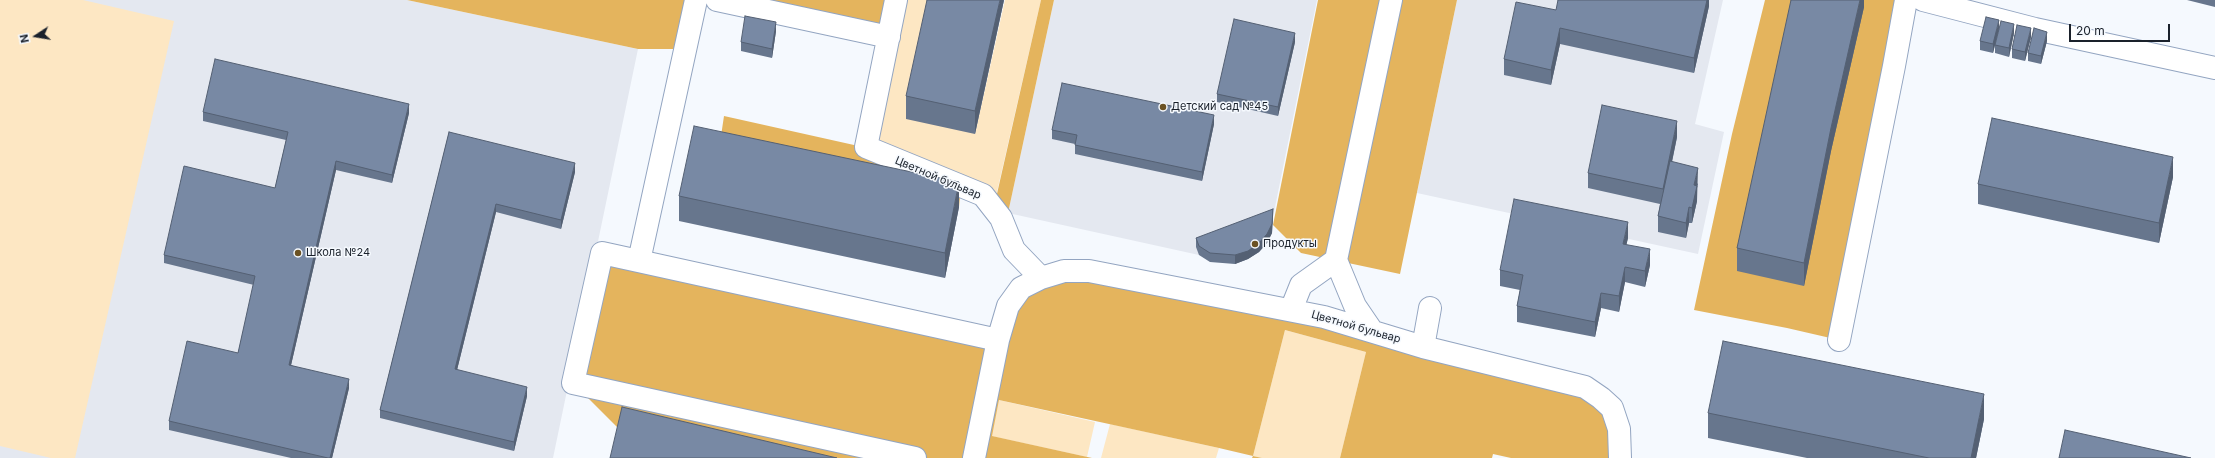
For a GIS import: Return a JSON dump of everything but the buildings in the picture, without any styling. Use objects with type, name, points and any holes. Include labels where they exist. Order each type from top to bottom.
[{"type":"street","points":[[639,261],[696,0]]},
{"type":"street","points":[[717,0],[889,37],[896,0]]},
{"type":"street","points":[[1372,331],[1355,306],[1336,260],[1390,0]]},
{"type":"street","points":[[1839,340],[1906,0]]},
{"type":"street","points":[[1923,0],[2035,29],[2215,68]]},
{"type":"street","name":"Цветной бульвар","points":[[889,37],[866,147],[983,195],[1000,218],[1014,250],[1041,278]]},
{"type":"street","points":[[915,458],[574,383],[602,253],[998,340]]},
{"type":"street","points":[[1291,310],[1301,285],[1336,260]]},
{"type":"street","name":"Цветной бульвар","points":[[974,458],[998,340],[1008,306],[1021,288],[1041,278],[1064,271],[1088,271],[1324,317],[1423,347],[1585,387],[1612,408],[1619,429],[1620,458]]},
{"type":"street","points":[[1423,347],[1430,308]]},
{"type":"shaded area","name":"Школа №24","points":[[0,0],[407,0],[638,49],[553,458],[0,458]]},
{"type":"shaded area","points":[[0,0],[83,0],[174,21],[75,458],[51,458],[0,446]]},
{"type":"shaded area","points":[[407,0],[696,0],[685,49],[638,49]]},
{"type":"shaded area","points":[[718,0],[896,0],[889,37]]},
{"type":"shaded area","points":[[896,0],[932,0],[975,134],[1005,0],[1041,0],[996,196],[866,147]]},
{"type":"shaded area","points":[[1041,0],[1054,0],[1008,213],[994,207]]},
{"type":"shaded area","name":"Детский сад №45","points":[[1054,0],[1317,0],[1273,217],[1199,255],[1008,213]]},
{"type":"shaded area","points":[[1318,0],[1457,0],[1400,274],[1301,253],[1273,225]]},
{"type":"shaded area","points":[[1457,0],[1723,0],[1695,124],[1724,132],[1698,254],[1417,193]]},
{"type":"shaded area","points":[[1765,0],[1906,0],[1839,340],[1787,328],[1694,310],[1732,134]]},
{"type":"shaded area","points":[[724,116],[854,145],[917,167],[961,186],[959,207],[718,156]]},
{"type":"shaded area","points":[[602,253],[998,340],[1008,306],[1064,271],[1324,317],[1599,396],[1620,458],[1511,458],[1493,454],[1492,458],[1340,458],[1366,352],[1285,330],[1253,456],[999,400],[992,436],[1092,458],[731,458],[622,432],[573,383]]},
{"type":"shaded area","points":[[1285,330],[1366,352],[1340,458],[1262,458],[1253,456]]},
{"type":"shaded area","points":[[999,400],[1095,422],[1087,457],[991,436]]},
{"type":"shaded area","points":[[1110,424],[1219,448],[1216,458],[1101,458]]},
{"type":"place","name":"Детский сад №45","points":[[1163,107]]},
{"type":"place","name":"Продукты","points":[[1255,244]]},
{"type":"place","name":"Школа №24","points":[[298,253]]}]
